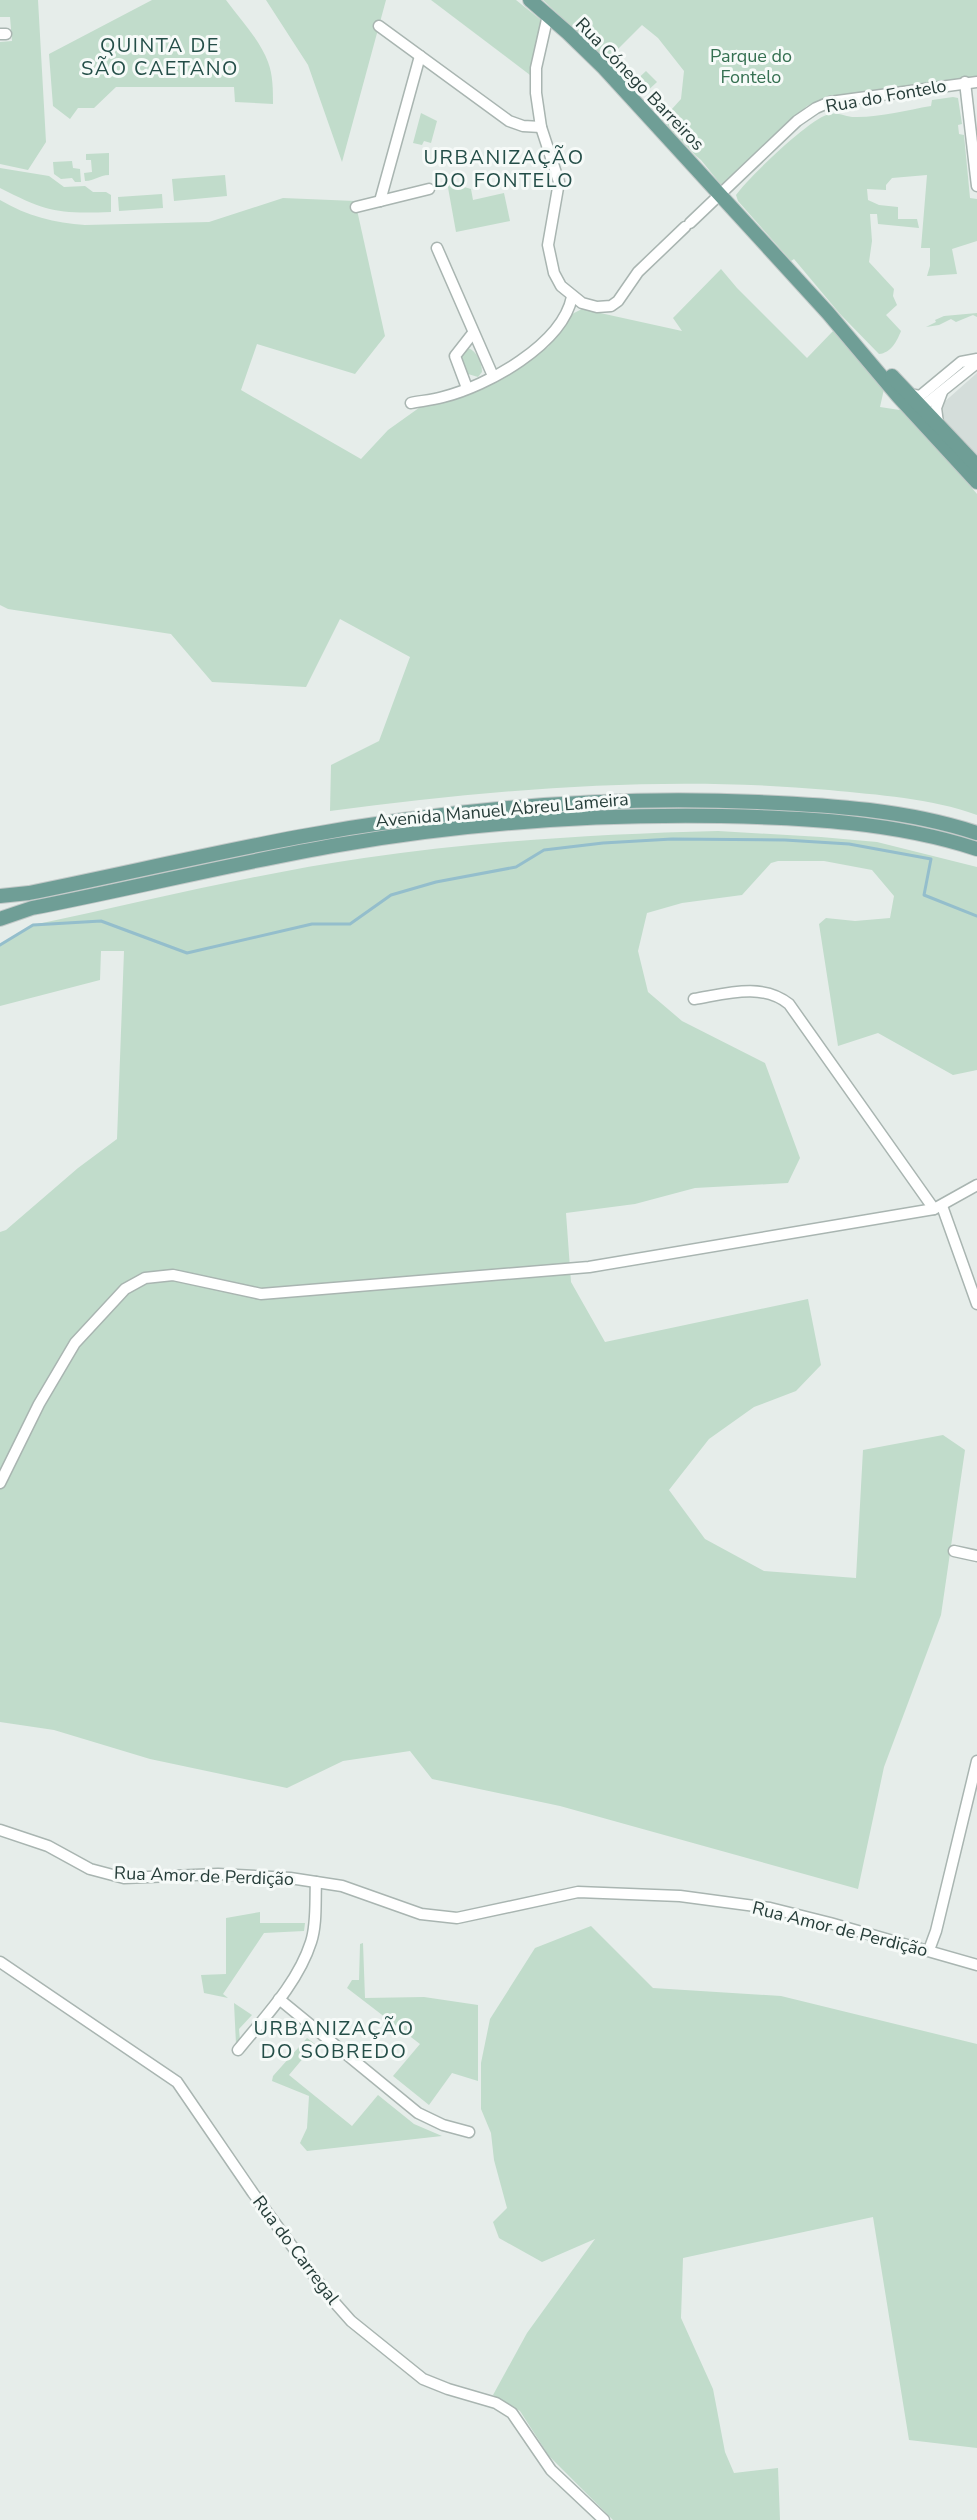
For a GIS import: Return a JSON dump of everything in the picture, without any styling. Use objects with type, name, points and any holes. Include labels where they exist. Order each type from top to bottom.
[{"type":"main road","name":"Rua Cónego Barreiros","points":[[530,0],[604,68],[828,313]]},
{"type":"main road","points":[[828,313],[884,379],[975,473]]},
{"type":"main road","points":[[828,313],[922,407],[932,426]]},
{"type":"main road","points":[[884,379],[897,388],[915,407],[922,407]]},
{"type":"main road","name":"Avenida Manuel Abreu Lameira","points":[[0,896],[29,893],[332,831],[420,818],[565,804],[687,799],[827,806],[903,815],[977,833]]},
{"type":"main road","name":"Avenida Manuel Abreu Lameira","points":[[0,919],[32,908],[337,845],[421,832],[568,819],[665,815],[820,820],[897,829],[977,849]]},
{"type":"street","points":[[411,403],[444,397],[519,363],[543,345],[568,312],[572,297],[561,286],[554,273],[551,259],[549,232],[559,182],[541,127],[536,68],[548,15]]},
{"type":"street","points":[[379,26],[509,121],[523,126],[541,127]]},
{"type":"street","points":[[380,201],[420,56]]},
{"type":"street","name":"Rua do Fontelo","points":[[572,297],[582,303],[597,307],[615,304],[638,272],[797,121],[816,108],[846,99],[977,81]]},
{"type":"street","points":[[965,82],[977,186]]},
{"type":"street","points":[[356,207],[429,189]]},
{"type":"street","points":[[437,248],[493,376]]},
{"type":"street","points":[[467,388],[455,356],[473,333]]},
{"type":"street","points":[[922,407],[977,361]]},
{"type":"street","points":[[922,407],[922,398],[926,393],[961,362],[977,361]]},
{"type":"street","points":[[932,426],[942,392]]},
{"type":"street","points":[[909,394],[920,396],[926,393]]},
{"type":"street","points":[[694,999],[755,991],[770,993],[789,1004],[938,1208],[977,1304]]},
{"type":"street","points":[[0,1484],[39,1404],[75,1343],[125,1289],[145,1278],[173,1275],[261,1294],[589,1267],[938,1208],[977,1185]]},
{"type":"street","points":[[954,1551],[977,1556]]},
{"type":"street","points":[[929,1950],[936,1931],[977,1761]]},
{"type":"street","name":"Rua Amor de Perdição","points":[[0,1830],[48,1846],[90,1869],[124,1878],[218,1874],[316,1882],[342,1886],[421,1914],[457,1917],[578,1892],[680,1896],[770,1908],[977,1965]]},
{"type":"street","points":[[238,2050],[279,1999],[303,1961],[312,1941],[316,1882]]},
{"type":"street","name":"Rua do Carregal","points":[[0,1962],[177,2082],[253,2193],[328,2295],[351,2321],[423,2379],[448,2390],[496,2403],[512,2413],[551,2470],[604,2520]]},
{"type":"street","points":[[279,1999],[418,2113],[443,2125],[469,2132]]},
{"type":"shaded area","points":[[977,373],[977,463],[939,421],[942,404]]},
{"type":"green space","points":[[0,0],[38,0],[46,142],[28,170],[0,164],[0,42],[12,41],[10,17],[0,17]]},
{"type":"green space","points":[[152,0],[226,0],[255,38],[268,62],[273,88],[273,104],[235,102],[234,87],[116,87],[94,108],[78,108],[70,119],[53,106],[49,54]]},
{"type":"green space","points":[[266,0],[386,0],[342,162],[308,65]]},
{"type":"green space","points":[[431,0],[516,0],[541,20],[530,75]]},
{"type":"green space","name":"Parque do Fontelo","points":[[543,0],[977,0],[977,78],[821,100],[807,106],[722,186],[701,160],[662,120],[681,99],[684,71],[658,38],[642,25],[607,60]]},
{"type":"green space","points":[[646,71],[657,82],[642,96],[631,85]]},
{"type":"green space","points":[[958,98],[962,124],[958,125],[959,134],[964,135],[970,198],[977,199],[977,241],[952,249],[957,274],[927,276],[930,266],[930,248],[921,248],[927,175],[892,178],[886,185],[886,190],[867,189],[868,200],[879,205],[898,207],[898,219],[917,219],[919,228],[878,224],[877,214],[870,214],[872,241],[869,262],[894,289],[893,296],[897,305],[886,315],[901,331],[890,349],[879,354],[840,314],[794,259],[791,261],[738,201],[736,195],[780,149],[821,117],[830,114],[854,117],[885,115],[931,106],[932,100]]},
{"type":"green space","points":[[421,113],[437,121],[431,143],[424,141],[422,145],[413,143]]},
{"type":"green space","points":[[109,153],[109,175],[85,181],[84,173],[92,172],[91,160],[86,160],[86,154]]},
{"type":"green space","points":[[72,161],[73,168],[80,169],[81,182],[75,182],[72,178],[61,179],[54,174],[53,162]]},
{"type":"green space","points":[[0,168],[49,176],[64,187],[85,186],[93,192],[106,192],[111,195],[111,212],[65,212],[42,207],[0,188]]},
{"type":"green space","points":[[225,175],[227,196],[174,201],[172,179]]},
{"type":"green space","points":[[447,182],[471,189],[473,200],[504,193],[510,221],[456,232]]},
{"type":"green space","points":[[162,194],[163,208],[119,211],[118,197]]},
{"type":"green space","points":[[283,198],[355,201],[385,336],[355,374],[257,344],[241,390],[361,459],[388,430],[423,405],[520,366],[548,347],[572,314],[582,309],[682,331],[673,318],[721,269],[807,358],[834,330],[884,389],[880,407],[906,411],[977,494],[977,815],[923,801],[885,796],[829,790],[704,784],[642,784],[517,791],[330,811],[331,765],[379,741],[410,657],[340,619],[306,687],[212,682],[171,634],[8,609],[0,605],[0,200],[41,218],[85,225],[209,222]]},
{"type":"green space","points":[[977,313],[977,317],[973,315],[956,322],[951,319],[939,325],[926,327],[944,316]]},
{"type":"green space","points":[[468,348],[480,361],[482,372],[478,377],[468,374],[461,357],[464,350]]},
{"type":"green space","points":[[718,831],[877,842],[977,867],[977,1070],[953,1075],[878,1033],[838,1046],[819,924],[826,918],[855,921],[890,918],[894,896],[872,870],[824,861],[778,861],[771,863],[742,895],[682,903],[647,913],[638,951],[648,992],[682,1021],[765,1063],[800,1158],[788,1183],[695,1188],[635,1204],[566,1213],[571,1282],[605,1342],[808,1299],[821,1365],[796,1391],[754,1407],[709,1439],[669,1490],[705,1539],[764,1571],[856,1578],[863,1450],[943,1435],[965,1450],[941,1615],[884,1767],[858,1889],[560,1806],[432,1779],[410,1751],[343,1761],[287,1788],[150,1759],[54,1730],[0,1722],[0,1232],[6,1230],[78,1168],[117,1139],[124,951],[101,951],[100,980],[0,1006],[0,945],[33,925],[239,880],[364,858],[496,843],[585,836]]},
{"type":"green space","points":[[260,1912],[260,1923],[305,1923],[304,1931],[264,1933],[223,1994],[228,1998],[204,1993],[201,1975],[226,1974],[226,1918]]},
{"type":"green space","points":[[591,1926],[653,1988],[781,1996],[977,2044],[977,2448],[909,2440],[873,2217],[683,2258],[681,2318],[713,2389],[725,2452],[734,2473],[778,2468],[780,2520],[613,2520],[549,2456],[520,2411],[493,2395],[527,2333],[595,2239],[542,2262],[499,2238],[493,2222],[507,2208],[494,2160],[491,2133],[481,2109],[481,2063],[490,2019],[535,1948]]},
{"type":"green space","points":[[363,1943],[365,1998],[424,1997],[478,2005],[478,2081],[452,2073],[429,2105],[393,2076],[420,2044],[347,1988],[352,1980],[359,1980],[360,1944]]},
{"type":"green space","points":[[234,2003],[252,2015],[239,2029],[240,2041],[236,2044]]},
{"type":"green space","points":[[307,2038],[315,2044],[289,2075],[352,2126],[378,2095],[414,2124],[442,2136],[307,2151],[300,2143],[307,2128],[309,2096],[272,2081],[273,2076]]},
{"type":"waterway","points":[[0,945],[33,925],[101,921],[187,953],[312,924],[350,924],[391,895],[436,882],[516,867],[544,850],[603,843],[672,839],[785,840],[849,844],[931,859],[924,895],[977,916]]},
{"type":"district","name":"QUINTA DE SÃO CAETANO","points":[[160,56]]},
{"type":"district","name":"URBANIZAÇÃO DO FONTELO","points":[[504,168]]},
{"type":"district","name":"URBANIZAÇÃO DO SOBREDO","points":[[334,2040]]}]
